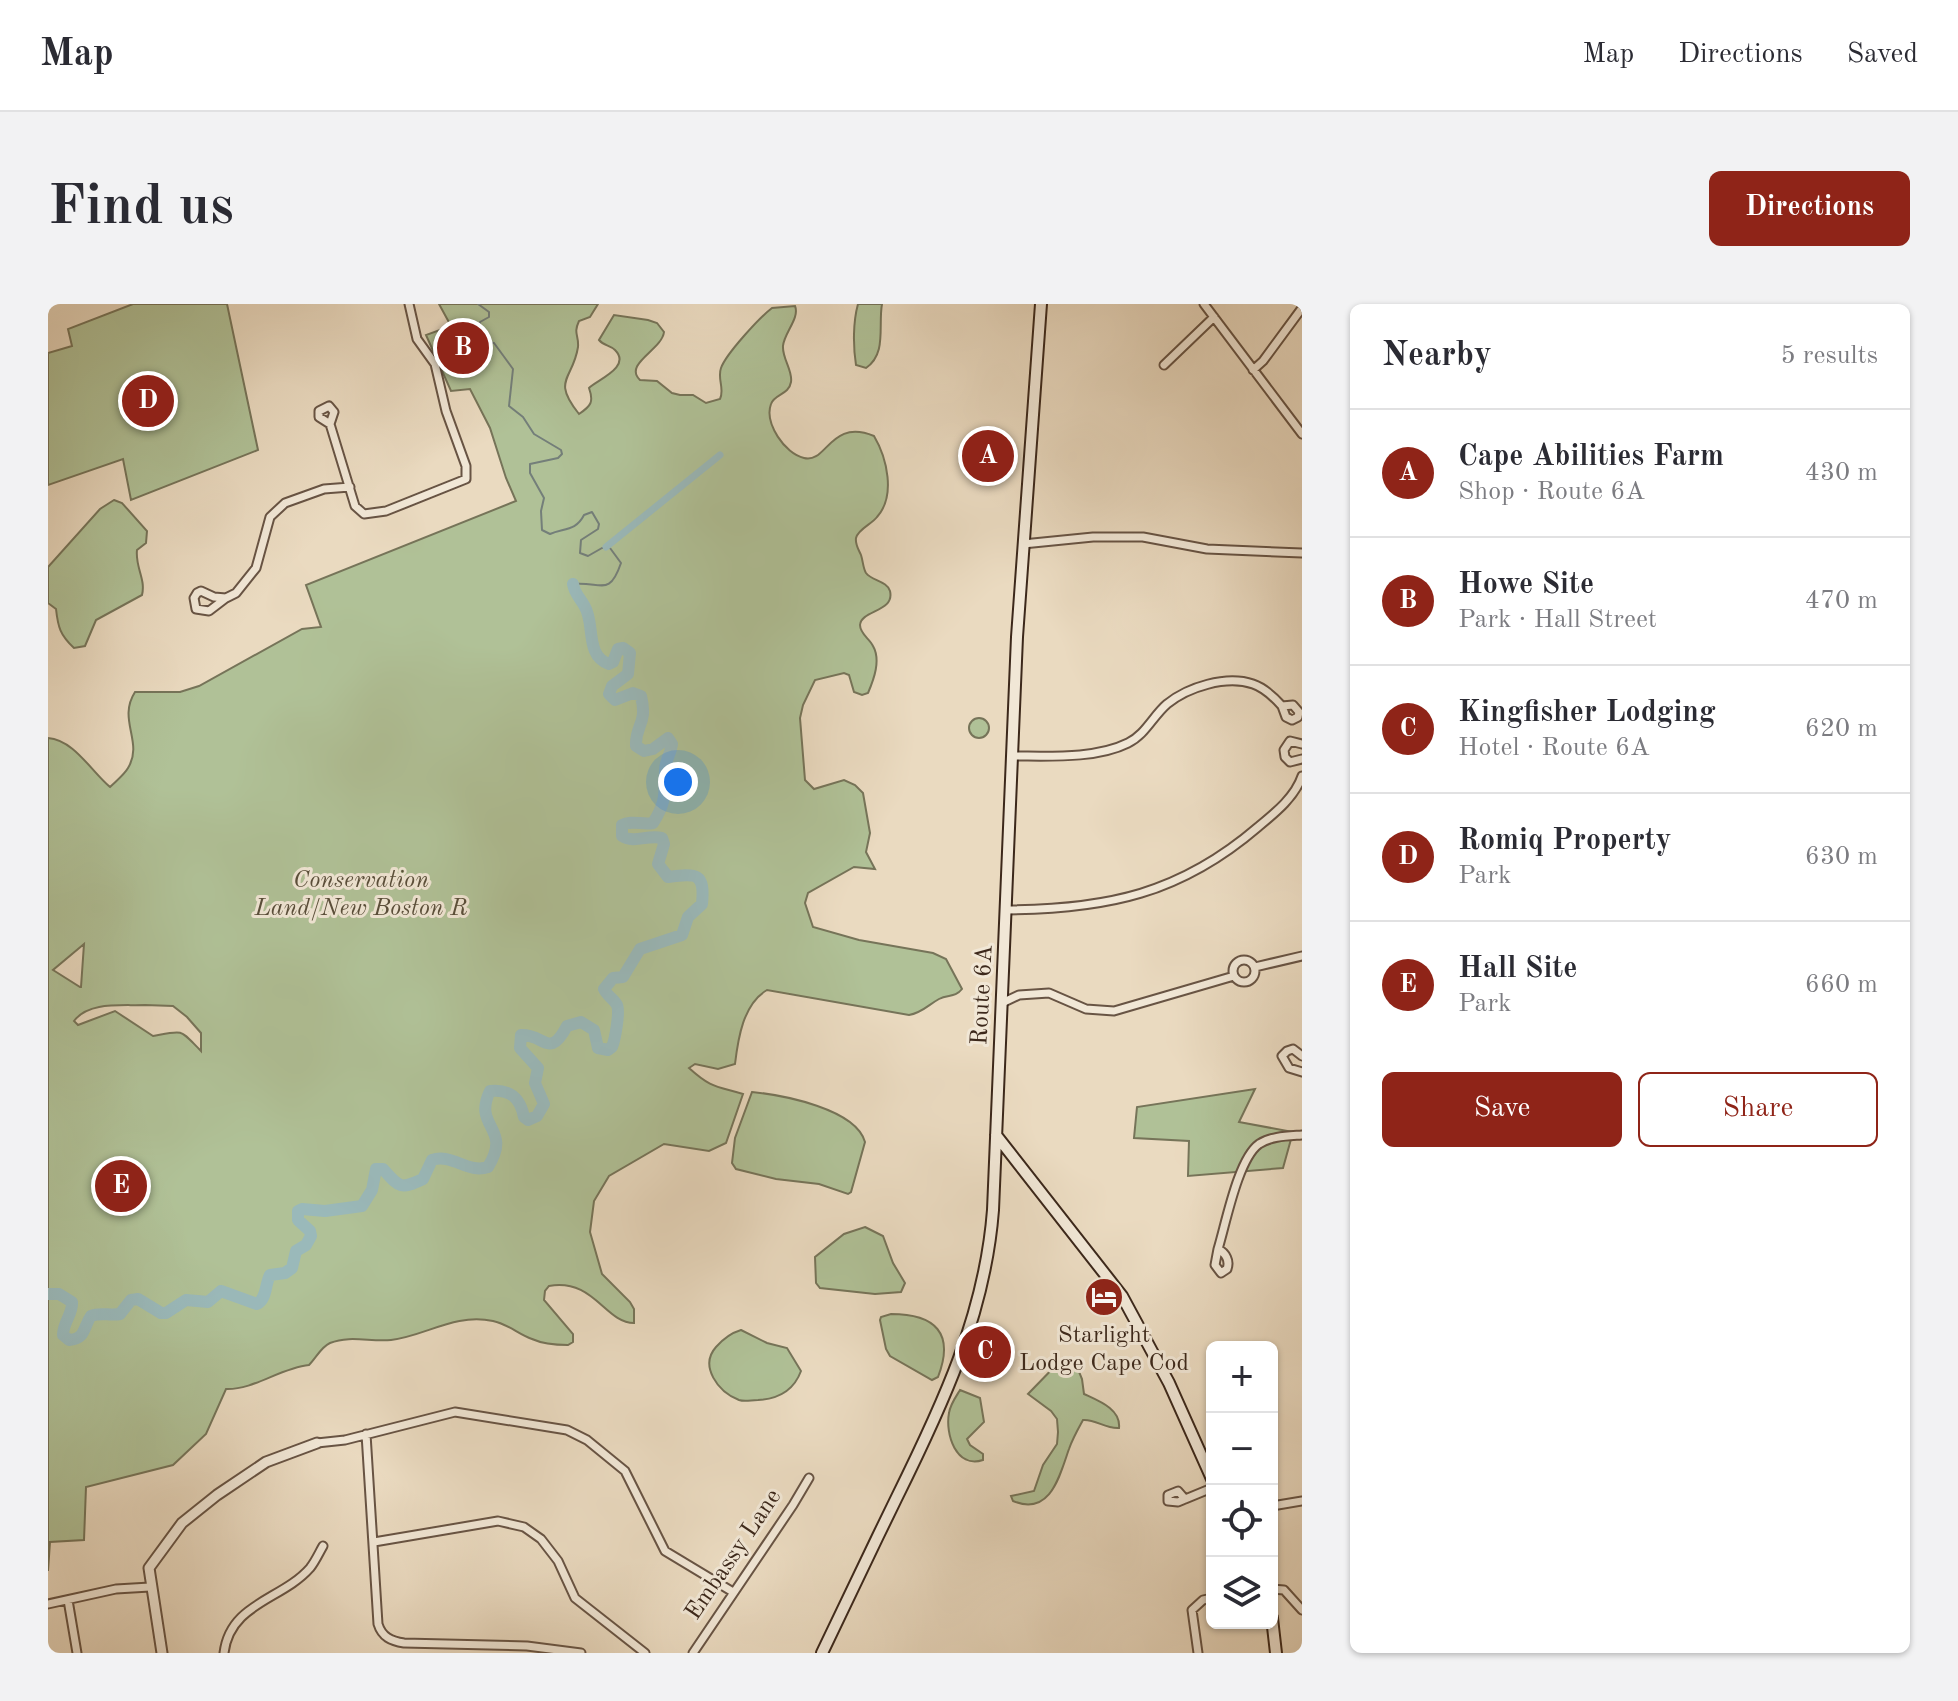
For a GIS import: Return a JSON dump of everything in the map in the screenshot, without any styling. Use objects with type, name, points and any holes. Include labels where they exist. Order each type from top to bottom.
[{"type":"main road","name":"Route 6A","points":[[822,1653],[956,1372],[989,1254],[1023,544],[1041,304]]},
{"type":"main road","points":[[996,1135],[1122,1296],[1169,1383],[1206,1466]]},
{"type":"main road","points":[[1273,1629],[1276,1653]]},
{"type":"street","points":[[330,424],[355,506],[364,514],[372,515],[460,483],[468,477],[446,411],[435,364],[417,339],[409,304]]},
{"type":"street","points":[[1204,304],[1302,434]]},
{"type":"street","points":[[1253,370],[1302,308]]},
{"type":"street","points":[[1164,365],[1214,317]]},
{"type":"street","points":[[226,598],[236,593],[256,568],[267,523],[285,503],[324,489],[350,487]]},
{"type":"street","points":[[1023,544],[1093,537],[1143,537],[1207,549],[1302,553]]},
{"type":"street","points":[[1013,756],[1101,751],[1128,743],[1139,737],[1165,705],[1176,697],[1209,684],[1250,683],[1270,694],[1282,706]]},
{"type":"street","points":[[1007,910],[1087,907],[1122,900],[1186,875],[1247,836],[1290,797],[1302,774],[1300,760],[1287,760],[1284,750],[1290,741],[1302,744]]},
{"type":"street","points":[[1255,967],[1302,956]]},
{"type":"street","points":[[1240,961],[1251,962],[1255,967],[1255,975],[1247,982],[1239,981],[1234,976],[1235,965],[1240,961]]},
{"type":"street","points":[[1002,1003],[1019,995],[1049,993],[1086,1009],[1114,1011],[1234,976]]},
{"type":"street","points":[[1302,1056],[1293,1049],[1282,1056],[1289,1068],[1302,1072]]},
{"type":"street","points":[[1218,1249],[1251,1153],[1268,1139],[1302,1135]]},
{"type":"street","points":[[162,1653],[149,1568],[182,1523],[266,1462],[317,1443],[345,1440],[455,1412],[567,1430],[587,1440],[625,1471],[665,1551],[733,1592]]},
{"type":"street","points":[[366,1434],[381,1633],[404,1643],[527,1646],[581,1653]]},
{"type":"street","name":"Embassy Lane","points":[[693,1653],[809,1478]]},
{"type":"street","points":[[1185,1499],[1206,1490]]},
{"type":"street","points":[[1278,1505],[1302,1501]]},
{"type":"street","points":[[374,1542],[498,1521],[524,1527],[541,1539],[558,1561],[575,1598],[645,1653]]},
{"type":"street","points":[[224,1653],[228,1634],[236,1621],[310,1568],[323,1546]]},
{"type":"street","points":[[48,1604],[116,1589],[150,1587]]},
{"type":"street","points":[[1278,1590],[1284,1590],[1302,1610]]},
{"type":"street","points":[[1198,1653],[1192,1614],[1193,1608],[1206,1599]]},
{"type":"street","points":[[68,1600],[77,1653]]},
{"type":"green space","points":[[133,304],[227,304],[258,450],[131,500],[123,459],[48,485],[48,353],[72,346],[68,329]]},
{"type":"green space","name":"Conservation Land/New Boston R","points":[[439,304],[598,304],[590,317],[577,325],[578,347],[566,380],[566,393],[579,414],[590,403],[589,388],[619,362],[615,350],[599,340],[614,315],[657,323],[664,332],[662,339],[636,368],[640,380],[657,381],[672,393],[693,395],[706,403],[720,399],[721,368],[751,328],[772,308],[795,306],[795,315],[783,346],[791,382],[787,390],[771,404],[773,428],[790,451],[804,458],[818,455],[848,433],[874,436],[886,466],[888,488],[883,508],[857,535],[856,543],[866,573],[890,591],[888,603],[866,616],[860,625],[873,646],[877,663],[868,693],[862,695],[854,692],[849,675],[844,673],[815,680],[800,718],[805,780],[814,789],[844,780],[863,793],[870,833],[866,852],[875,869],[854,867],[808,893],[805,903],[813,927],[859,940],[933,953],[946,959],[962,989],[909,1015],[767,990],[759,996],[743,1023],[735,1064],[718,1069],[695,1064],[689,1068],[709,1083],[743,1094],[726,1143],[709,1151],[664,1144],[609,1176],[594,1201],[590,1232],[602,1274],[630,1302],[634,1309],[634,1323],[615,1316],[577,1288],[564,1285],[549,1286],[544,1300],[573,1334],[573,1342],[568,1345],[541,1342],[498,1322],[479,1319],[453,1322],[404,1338],[353,1339],[330,1343],[309,1365],[247,1386],[226,1389],[206,1434],[173,1465],[86,1487],[84,1540],[50,1542],[48,1571],[48,738],[74,750],[110,787],[126,771],[132,758],[129,712],[135,692],[180,692],[199,686],[302,629],[321,627],[306,585],[516,501],[490,428],[470,389],[451,391],[426,335],[451,326]],"holes":[[[84,944],[81,987],[80,987],[53,970]],[[173,1006],[187,1017],[201,1033],[201,1051],[181,1033],[153,1036],[115,1011],[78,1025],[74,1021],[97,1007]]]},
{"type":"green space","points":[[858,304],[882,304],[877,355],[866,368],[856,365],[855,358],[854,326]]},
{"type":"green space","points":[[114,500],[122,503],[147,531],[146,543],[137,550],[142,595],[96,620],[85,646],[74,648],[60,630],[56,609],[48,603],[48,567],[100,509]]},
{"type":"green space","points":[[979,718],[986,721],[989,728],[986,735],[979,738],[972,735],[969,728],[972,721]]},
{"type":"green space","points":[[1255,1089],[1239,1122],[1293,1132],[1283,1168],[1188,1176],[1189,1141],[1134,1138],[1137,1107]]},
{"type":"green space","points":[[752,1092],[817,1106],[833,1112],[859,1130],[865,1142],[851,1192],[848,1194],[819,1184],[776,1179],[736,1169],[732,1163],[735,1138]]},
{"type":"green space","points":[[865,1227],[883,1236],[905,1283],[901,1292],[875,1294],[820,1288],[816,1283],[815,1257],[844,1234]]},
{"type":"green space","points":[[891,1314],[919,1318],[937,1329],[944,1349],[938,1377],[932,1380],[890,1356],[880,1320]]},
{"type":"green space","points":[[741,1330],[767,1343],[787,1348],[801,1371],[784,1392],[765,1399],[744,1401],[724,1391],[713,1378],[709,1362],[711,1354],[724,1339]]},
{"type":"green space","points":[[1063,1358],[1075,1362],[1084,1394],[1113,1411],[1119,1428],[1083,1420],[1052,1490],[1037,1503],[1013,1501],[1011,1496],[1034,1491],[1043,1465],[1057,1444],[1057,1419],[1028,1394]]},
{"type":"green space","points":[[960,1390],[980,1398],[984,1422],[967,1439],[983,1454],[983,1460],[974,1461],[959,1455],[951,1439],[949,1413]]},
{"type":"waterway","points":[[478,304],[489,312],[489,317],[480,322],[481,340],[494,343],[513,369],[509,406],[523,417],[534,434],[561,450],[558,458],[530,464],[530,473],[544,498],[542,530],[550,534],[569,528],[592,512],[599,524],[598,529],[581,540],[580,553],[588,556],[602,548],[610,548],[621,563],[608,584],[573,584]]},
{"type":"waterway","points":[[606,547],[720,455]]},
{"type":"waterway","points":[[48,1294],[59,1294],[72,1302],[63,1335],[69,1340],[81,1335],[91,1316],[120,1314],[131,1300],[138,1299],[161,1313],[186,1300],[208,1302],[221,1291],[257,1304],[264,1295],[270,1275],[285,1273],[292,1268],[296,1251],[306,1245],[311,1236],[298,1220],[298,1211],[362,1206],[372,1190],[376,1169],[383,1169],[400,1185],[409,1185],[423,1179],[432,1160],[446,1159],[474,1168],[488,1167],[495,1154],[496,1143],[486,1113],[490,1091],[503,1091],[517,1099],[528,1120],[537,1116],[544,1104],[535,1083],[538,1068],[520,1048],[521,1035],[551,1044],[556,1042],[567,1026],[581,1022],[594,1030],[598,1048],[608,1050],[612,1047],[618,1009],[604,989],[613,978],[623,977],[640,949],[682,935],[688,917],[702,904],[702,886],[697,877],[668,877],[658,864],[664,844],[662,838],[632,839],[622,836],[622,825],[653,823],[661,809],[665,767],[672,744],[668,738],[653,749],[644,751],[636,746],[643,713],[641,696],[633,693],[615,700],[609,694],[612,686],[628,674],[630,653],[623,648],[618,649],[613,662],[609,664],[601,660],[593,647],[588,614],[573,584]]},
{"type":"place","name":"Howe Site","points":[[463,348]]},
{"type":"place","name":"Romiq Property","points":[[148,401]]},
{"type":"place","name":"Cape Abilities Farm","points":[[988,456]]},
{"type":"place","name":"Hall Site","points":[[121,1186]]},
{"type":"place","name":"Starlight Lodge Cape Cod","points":[[1104,1297]]},
{"type":"place","name":"Kingfisher Lodging","points":[[985,1352]]}]
